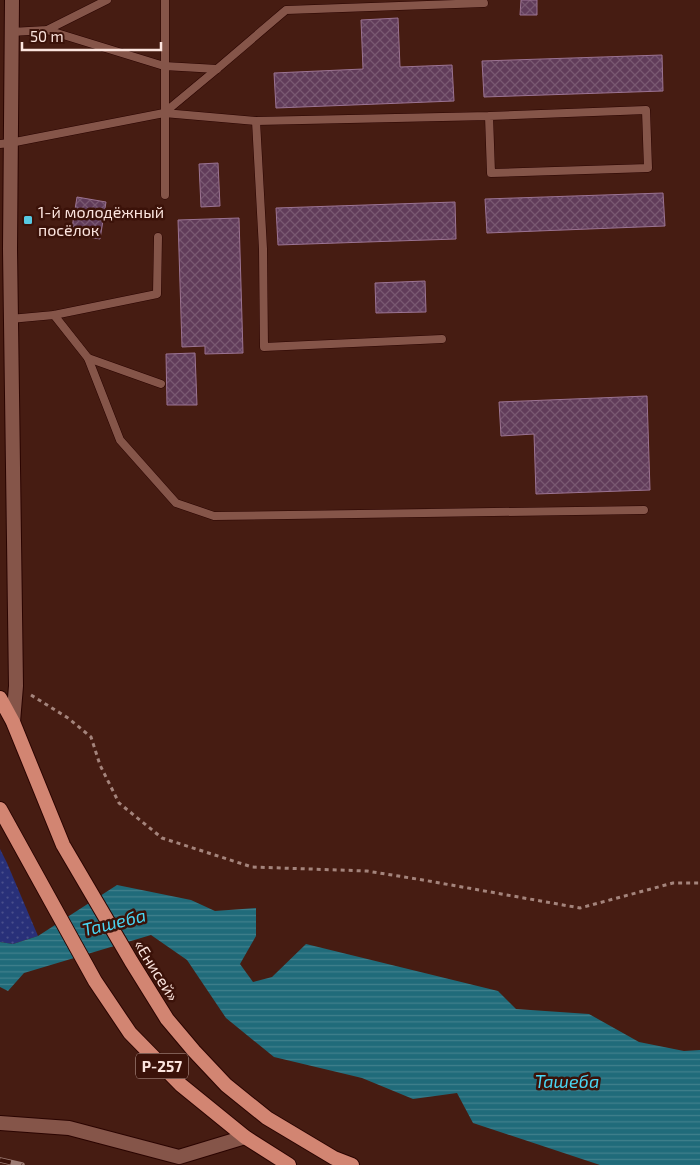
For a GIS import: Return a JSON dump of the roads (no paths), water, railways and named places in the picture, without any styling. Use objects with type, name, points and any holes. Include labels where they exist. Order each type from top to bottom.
[{"type":"highway","name":"«Енисей»","points":[[0,698],[13,722],[64,845],[167,1019],[226,1085],[267,1118],[334,1158],[352,1165]]},
{"type":"highway","name":"Р-257","points":[[0,809],[95,980],[130,1033],[181,1085],[245,1137],[289,1165]]},
{"type":"street","points":[[12,0],[5,143],[5,246],[10,319],[16,686],[13,722]]},
{"type":"street","points":[[0,1123],[69,1128],[178,1161],[245,1137]]},
{"type":"lane","points":[[47,30],[107,0]]},
{"type":"lane","points":[[165,0],[165,195]]},
{"type":"lane","points":[[164,112],[286,10],[484,3]]},
{"type":"lane","points":[[11,32],[47,30],[164,66],[217,69]]},
{"type":"lane","points":[[5,143],[164,112],[256,121],[489,116],[646,110],[648,168],[491,173],[489,116]]},
{"type":"lane","points":[[256,121],[263,248],[264,347],[442,339]]},
{"type":"lane","points":[[10,319],[54,314],[157,294],[158,236]]},
{"type":"lane","points":[[54,314],[88,358],[120,440],[176,502],[214,516],[644,510]]},
{"type":"lane","points":[[88,358],[161,384]]},
{"type":"water","name":"Ташеба","points":[[117,885],[191,900],[215,911],[256,908],[256,936],[240,964],[253,982],[272,977],[306,944],[498,991],[516,1009],[589,1014],[639,1042],[684,1051],[700,1050],[700,1165],[600,1165],[473,1123],[457,1093],[413,1099],[362,1078],[274,1057],[226,1018],[187,960],[151,935],[24,973],[8,991],[0,987],[0,942],[13,944],[38,936]]},
{"type":"railway","points":[[0,1160],[22,1165]]},
{"type":"place","name":"1-й молодёжный посёлок","points":[[28,220]]}]
